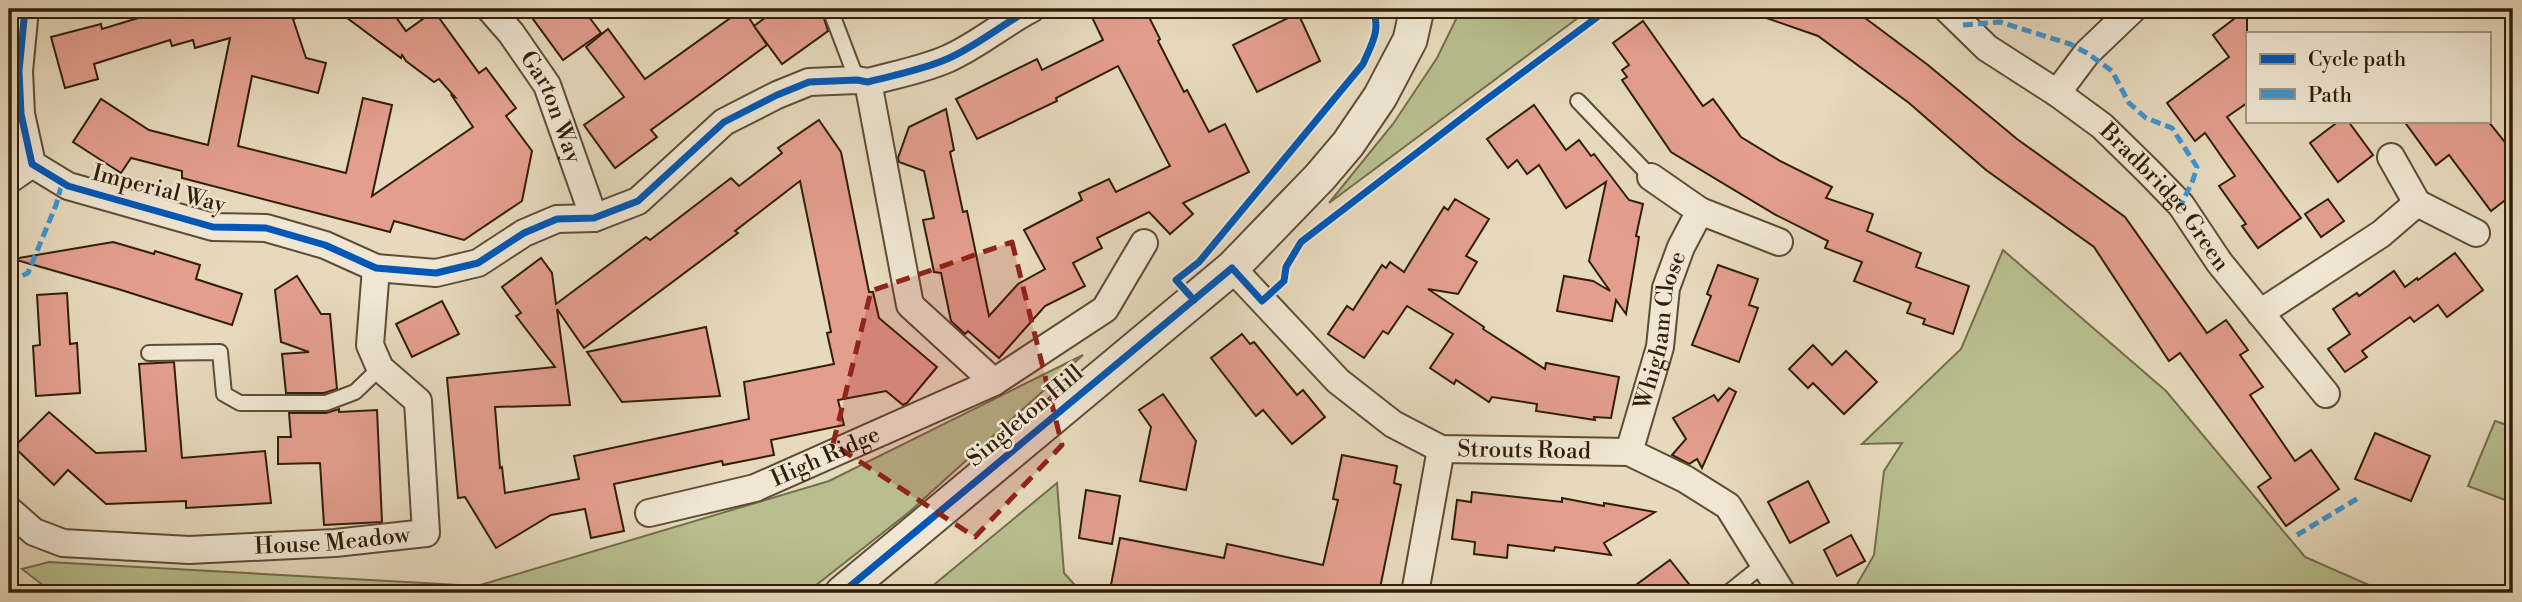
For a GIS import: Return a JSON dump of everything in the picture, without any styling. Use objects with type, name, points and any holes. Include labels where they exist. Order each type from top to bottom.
[{"type":"street","points":[[9,180],[32,164],[22,114],[19,71],[25,9]]},
{"type":"street","name":"Garton Way","points":[[490,9],[511,33],[547,85],[594,218]]},
{"type":"street","name":"Imperial Way","points":[[32,164],[68,186],[213,227],[266,228],[325,245],[376,268],[436,273],[478,263],[524,233],[557,219],[594,218],[638,201],[724,122],[777,95],[809,82],[862,81],[946,59],[993,34],[1031,9]]},
{"type":"street","name":"Singleton Hill","points":[[842,593],[1232,268],[1348,144],[1380,97],[1410,40],[1417,9]]},
{"type":"street","name":"Bradbridge Green","points":[[1947,9],[1987,48],[2102,126],[2181,205],[2219,262],[2326,394]]},
{"type":"street","points":[[2057,93],[2087,53],[2133,9]]},
{"type":"street","points":[[862,81],[910,305],[994,382]]},
{"type":"street","points":[[2390,157],[2417,203],[2476,233]]},
{"type":"street","points":[[1651,177],[1700,211],[1779,242]]},
{"type":"street","points":[[2260,313],[2381,234],[2417,203]]},
{"type":"street","name":"Whigham Close","points":[[1629,452],[1660,347],[1666,288],[1681,247],[1700,211]]},
{"type":"street","name":"High Ridge","points":[[649,513],[755,488],[994,382],[1105,309],[1144,243]]},
{"type":"street","points":[[376,268],[370,345],[380,368]]},
{"type":"street","name":"Strouts Road","points":[[1232,268],[1338,381],[1393,424],[1441,449],[1629,452],[1685,479],[1728,506],[1782,593]]},
{"type":"street","name":"House Meadow","points":[[9,510],[34,532],[63,543],[189,550],[335,543],[426,533],[418,401],[380,368]]},
{"type":"street","points":[[1415,593],[1441,449]]},
{"type":"lane","points":[[830,9],[862,81]]},
{"type":"lane","points":[[1578,101],[1651,177]]},
{"type":"lane","points":[[149,353],[220,352],[224,394],[240,403],[326,403],[355,392],[380,368]]},
{"type":"lane","points":[[1729,593],[1764,564]]},
{"type":"highlighted area","points":[[1012,242],[1062,445],[975,537],[833,444],[871,291]]},
{"type":"green space","points":[[1461,9],[1590,9],[1329,203],[1393,124],[1437,58]]},
{"type":"green space","points":[[2003,250],[2166,391],[2305,557],[2387,593],[1852,593],[1874,555],[1884,471],[1902,443],[1862,444],[1961,349]]},
{"type":"green space","points":[[1083,355],[908,513],[806,593],[53,593],[22,569],[49,562],[477,586],[829,481]]},
{"type":"green space","points":[[2495,421],[2513,427],[2513,503],[2468,486]]},
{"type":"green space","points":[[1057,483],[1064,573],[1082,593],[924,593]]},
{"type":"building","points":[[180,9],[302,9],[303,16],[293,19],[306,58],[326,63],[318,93],[252,76],[238,146],[346,173],[363,98],[392,105],[372,196],[473,127],[452,96],[455,97],[439,79],[434,82],[402,55],[401,58],[335,9],[390,9],[406,31],[434,11],[479,73],[486,68],[516,108],[506,116],[532,151],[522,201],[464,240],[394,221],[390,232],[182,178],[182,171],[131,158],[121,173],[73,142],[101,99],[149,130],[208,145],[230,38],[195,48],[193,40],[172,46],[170,40],[94,64],[98,79],[65,88],[51,37],[101,24],[102,29],[158,12],[159,15]]},
{"type":"building","points":[[549,9],[583,9],[601,33],[563,60],[533,19]]},
{"type":"building","points":[[743,9],[767,45],[651,130],[657,137],[615,168],[584,125],[624,97],[586,47],[608,29],[645,79]]},
{"type":"building","points":[[777,9],[821,9],[828,31],[782,64],[754,26]]},
{"type":"building","points":[[1088,9],[1145,9],[1184,92],[1187,90],[1209,132],[1225,124],[1249,172],[1183,203],[1193,214],[1170,234],[1149,212],[1097,238],[1102,248],[1073,263],[1085,286],[1045,306],[999,358],[968,331],[965,334],[951,321],[941,273],[934,272],[923,220],[934,218],[924,171],[899,162],[898,158],[909,127],[946,109],[954,150],[950,152],[963,212],[967,211],[989,316],[1018,284],[1045,269],[1024,230],[1082,200],[1079,193],[1109,179],[1116,192],[1170,166],[1118,66],[1056,98],[1057,101],[977,139],[956,99],[1037,59],[1042,70],[1103,40]]},
{"type":"building","points":[[1753,9],[1853,9],[1928,65],[2017,139],[2125,217],[2207,333],[2226,320],[2248,350],[2240,355],[2263,387],[2250,395],[2295,461],[2311,450],[2339,489],[2286,526],[2258,487],[2271,478],[2180,353],[2169,361],[2094,247],[1986,170],[1909,103],[1818,36],[1752,13]]},
{"type":"building","points":[[2247,9],[2246,104],[2227,117],[2301,218],[2258,248],[2242,226],[2246,224],[2219,186],[2235,176],[2205,133],[2195,141],[2167,103],[2229,57],[2213,35]]},
{"type":"building","points":[[1298,13],[1320,61],[1257,92],[1233,45]]},
{"type":"building","points":[[1643,21],[1703,106],[1713,99],[1741,137],[1780,161],[1832,187],[1826,198],[1873,214],[1867,231],[1921,253],[1916,267],[1969,286],[1953,334],[1923,324],[1925,319],[1907,313],[1911,303],[1854,281],[1862,262],[1825,248],[1828,241],[1776,215],[1671,152],[1622,80],[1627,77],[1622,70],[1629,65],[1613,43]]},
{"type":"building","points":[[1534,105],[1566,150],[1579,140],[1591,156],[1594,154],[1629,200],[1643,204],[1626,314],[1616,300],[1612,321],[1557,311],[1564,276],[1593,281],[1610,291],[1589,261],[1606,182],[1566,208],[1539,165],[1527,174],[1517,160],[1508,168],[1487,139]]},
{"type":"building","points":[[819,120],[841,152],[869,292],[873,292],[879,318],[937,367],[903,405],[886,391],[838,400],[844,425],[771,440],[774,455],[723,465],[722,461],[614,484],[624,531],[591,538],[585,509],[551,515],[496,548],[465,497],[458,498],[447,378],[555,367],[516,316],[521,313],[502,287],[541,258],[552,273],[556,304],[646,237],[650,240],[731,178],[739,186],[782,153],[778,148]],"holes":[[[800,181],[831,332],[827,333],[834,364],[744,382],[749,419],[574,456],[579,479],[505,493],[495,407],[570,405],[557,309],[584,348],[738,233],[735,231]]]},
{"type":"building","points":[[2338,122],[2349,122],[2373,155],[2338,182],[2310,143]]},
{"type":"building","points":[[2405,122],[2489,122],[2513,152],[2513,194],[2491,211],[2449,155],[2436,165]]},
{"type":"building","points":[[1455,199],[1489,219],[1466,256],[1477,262],[1458,294],[1428,289],[1545,369],[1546,363],[1619,377],[1611,418],[1594,417],[1595,420],[1536,411],[1537,404],[1492,397],[1489,402],[1456,380],[1454,384],[1430,368],[1453,334],[1407,306],[1388,334],[1383,331],[1364,358],[1328,334],[1347,306],[1353,310],[1382,265],[1386,268],[1390,262],[1404,272],[1444,207],[1448,210]]},
{"type":"building","points":[[2328,199],[2344,221],[2321,237],[2305,214]]},
{"type":"building","points":[[113,242],[200,265],[196,279],[242,294],[232,325],[13,259]]},
{"type":"building","points":[[2455,253],[2483,290],[2447,317],[2438,305],[2414,322],[2410,317],[2362,351],[2367,357],[2345,372],[2328,349],[2350,334],[2333,309],[2357,293],[2359,296],[2394,271],[2405,287]]},
{"type":"building","points":[[1718,265],[1758,279],[1749,305],[1758,308],[1739,362],[1692,345],[1711,296],[1707,294]]},
{"type":"building","points":[[297,276],[321,314],[330,314],[337,389],[324,393],[286,393],[282,354],[309,352],[281,342],[275,290]]},
{"type":"building","points":[[67,293],[70,344],[77,343],[80,393],[36,396],[33,346],[40,345],[37,295]]},
{"type":"building","points":[[442,301],[459,334],[412,357],[396,324]]},
{"type":"building","points":[[706,327],[720,396],[622,402],[587,352]]},
{"type":"building","points":[[1242,334],[1250,344],[1254,342],[1297,395],[1303,390],[1325,417],[1292,444],[1263,410],[1256,416],[1211,358]]},
{"type":"building","points":[[1813,345],[1832,365],[1846,351],[1877,382],[1844,414],[1813,383],[1808,388],[1789,369]]},
{"type":"building","points":[[174,362],[182,458],[265,451],[271,503],[186,508],[186,501],[106,504],[68,470],[54,485],[14,447],[49,412],[96,453],[146,451],[139,364]]},
{"type":"building","points":[[1729,388],[1736,392],[1702,468],[1697,459],[1689,464],[1672,455],[1686,439],[1673,418],[1714,395],[1718,401]]},
{"type":"building","points":[[1163,394],[1196,441],[1186,490],[1140,481],[1151,427],[1139,410]]},
{"type":"building","points":[[339,409],[339,412],[377,410],[382,522],[324,525],[320,463],[278,464],[278,437],[291,437],[289,413],[326,413]]},
{"type":"building","points":[[2375,433],[2430,456],[2411,501],[2355,479]]},
{"type":"building","points":[[1342,455],[1397,466],[1394,483],[1401,485],[1379,593],[1243,593],[1200,587],[1199,593],[1155,593],[1111,585],[1120,538],[1224,558],[1227,544],[1323,565],[1338,500],[1333,499]]},
{"type":"building","points":[[1808,481],[1829,522],[1790,543],[1768,502]]},
{"type":"building","points":[[1086,490],[1120,496],[1112,544],[1079,538]]},
{"type":"building","points":[[1472,492],[1562,502],[1562,498],[1655,512],[1604,543],[1611,555],[1555,547],[1554,551],[1508,545],[1507,558],[1474,554],[1475,542],[1452,539],[1457,500],[1471,502]]},
{"type":"building","points":[[1851,535],[1865,561],[1837,576],[1824,550]]},
{"type":"building","points":[[1670,560],[1696,593],[1625,593]]},
{"type":"marked path","points":[[1963,25],[2000,22],[2070,44],[2112,71],[2129,103],[2146,118],[2172,128],[2197,167],[2181,205]]},
{"type":"marked path","points":[[9,282],[28,273],[56,205],[62,183]]},
{"type":"marked path","points":[[2297,535],[2360,497]]},
{"type":"marked path","points":[[9,582],[21,593]]},
{"type":"cycle path","points":[[25,9],[19,71],[21,114],[32,164],[68,186],[213,227],[266,228],[325,245],[376,268],[436,273],[478,263],[524,233],[557,219],[594,218],[638,201],[724,122],[777,95],[809,82],[868,82],[928,66],[958,54],[1031,9]]},
{"type":"cycle path","points":[[1194,300],[1176,280],[1199,262],[1363,64],[1376,30],[1372,9]]},
{"type":"cycle path","points":[[842,593],[1232,268],[1262,301],[1284,281],[1286,267],[1301,242],[1608,9]]}]
